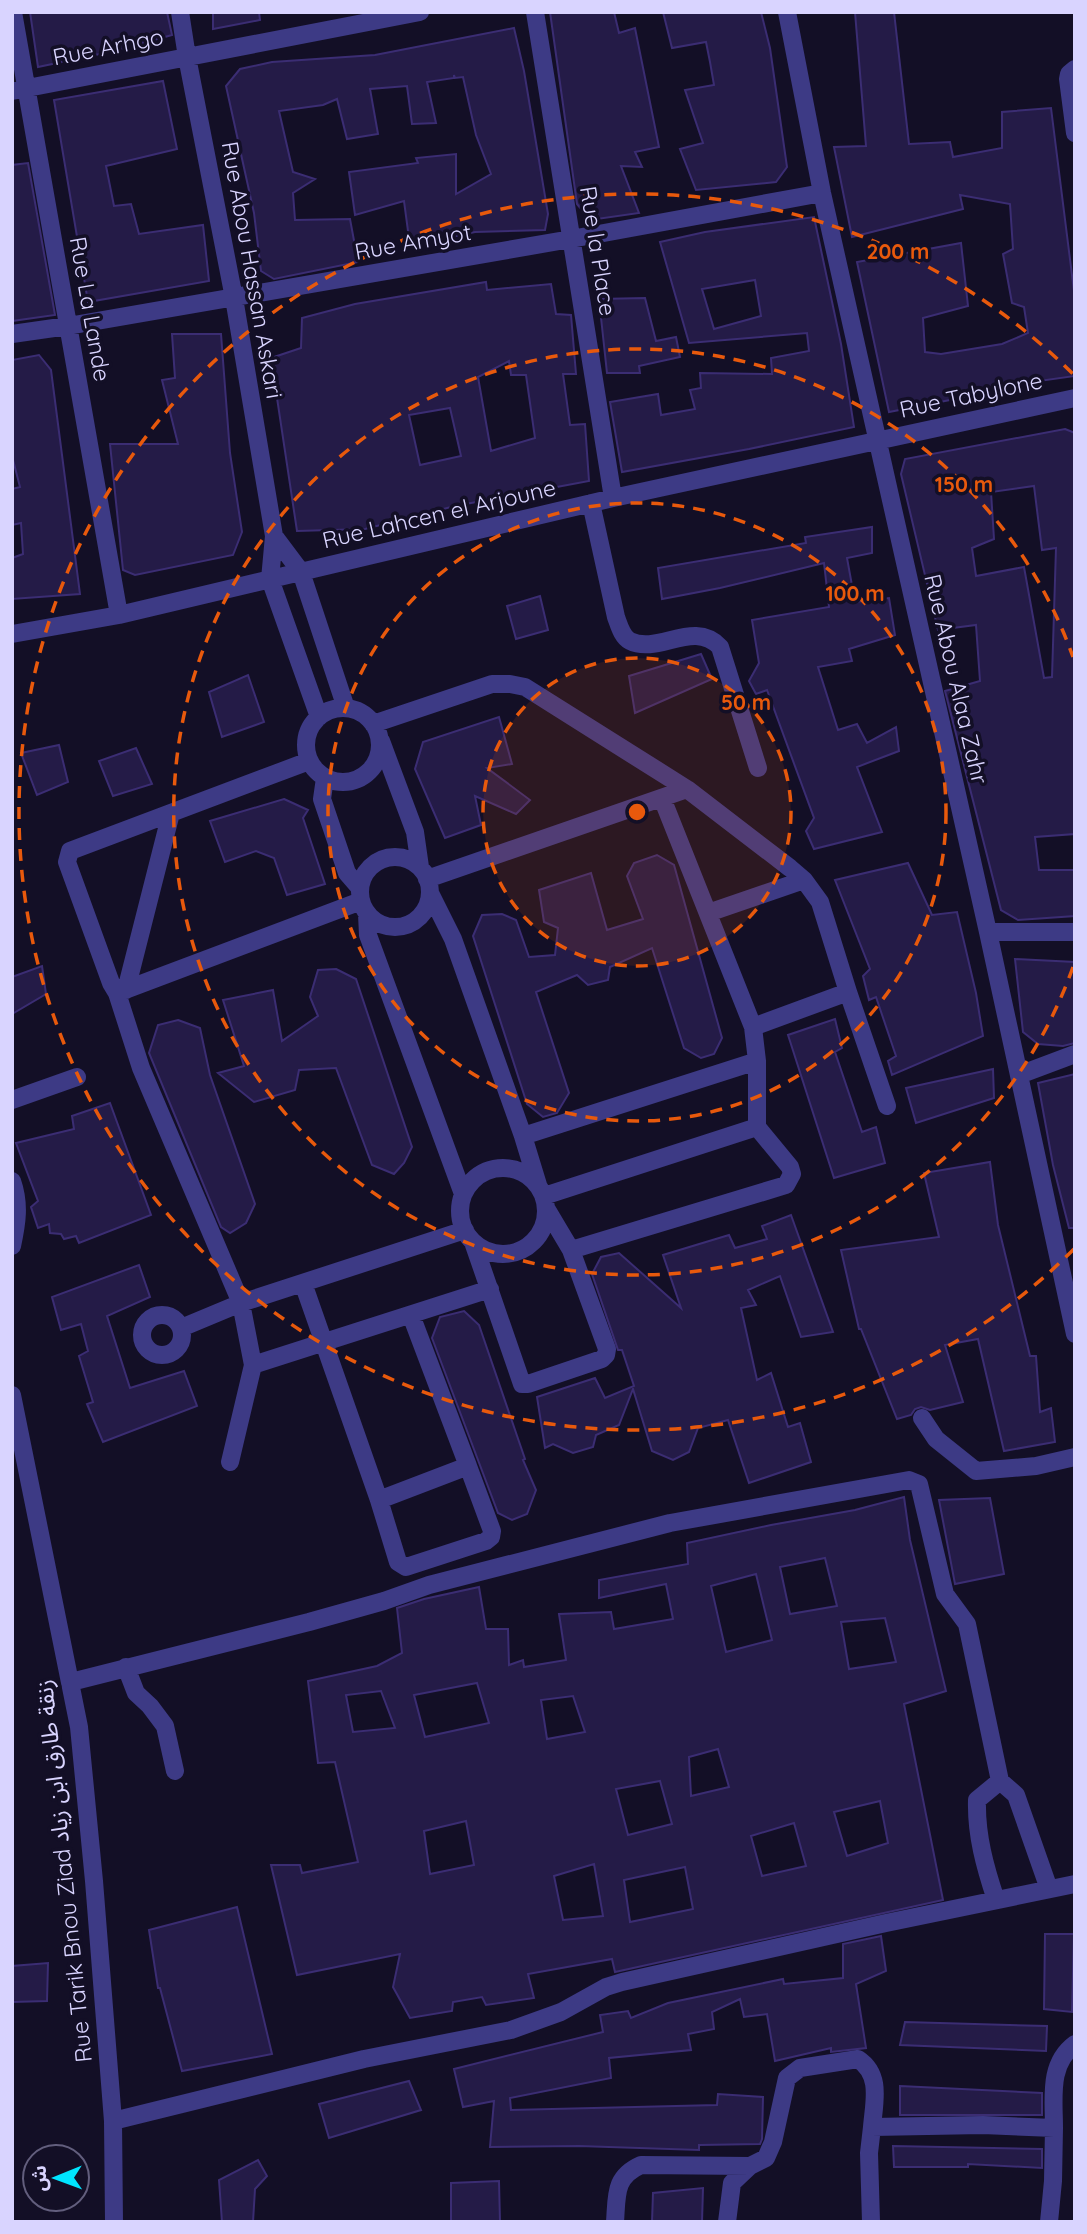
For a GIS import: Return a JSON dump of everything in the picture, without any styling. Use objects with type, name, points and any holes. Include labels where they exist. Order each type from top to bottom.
[{"type":"street","name":"Rue La Lande","points":[[13,12],[19,90],[68,326],[119,615]]},
{"type":"street","name":"Rue Abou Hassan Askari","points":[[180,12],[234,298],[274,536],[270,579]]},
{"type":"street","name":"Rue Arhgo","points":[[19,90],[420,12]]},
{"type":"street","name":"Rue la Place","points":[[535,12],[613,498]]},
{"type":"street","name":"Rue Abou Alaa Zahr","points":[[785,12],[822,192],[1019,1075],[1069,1281],[1075,1334]]},
{"type":"street","points":[[1075,69],[1069,74],[1075,133]]},
{"type":"street","name":"Rue Amyot","points":[[12,334],[571,239],[822,192]]},
{"type":"street","name":"Rue Tabylone","points":[[877,440],[1075,398]]},
{"type":"street","name":"Rue Lahcen el Arjoune","points":[[12,634],[119,615],[591,503],[877,440]]},
{"type":"street","points":[[591,503],[613,604],[622,632],[630,641],[647,643],[702,635],[712,638],[720,647],[758,768]]},
{"type":"street","name":"Rue Abou Hassan Askari","points":[[274,536],[301,572],[346,708]]},
{"type":"street","points":[[270,579],[319,717]]},
{"type":"street","points":[[376,730],[492,684],[510,684],[538,693],[687,789],[804,880],[820,902],[887,1106]]},
{"type":"street","points":[[376,730],[380,748],[377,760],[361,778],[337,782],[315,771],[309,761],[306,737],[311,726],[327,711],[346,708],[357,710],[376,730],[415,832],[426,879],[453,939],[542,1196],[545,1221],[541,1233],[533,1243],[522,1250],[496,1254],[484,1250],[469,1236]]},
{"type":"street","points":[[121,991],[111,983],[67,862],[70,851],[309,761]]},
{"type":"street","points":[[325,778],[322,799],[347,873],[363,901],[379,923],[392,927],[406,925],[418,918],[426,906],[426,879],[409,860],[396,857],[383,859],[372,865],[363,876],[363,901],[369,936],[463,1194]]},
{"type":"street","points":[[426,879],[687,789]]},
{"type":"street","points":[[571,1250],[786,1185],[792,1174],[790,1167],[757,1127],[757,1061],[753,1027],[662,798]]},
{"type":"street","points":[[171,813],[121,991],[141,1069],[241,1303],[253,1365],[230,1462]]},
{"type":"street","points":[[708,914],[804,880]]},
{"type":"street","points":[[121,991],[363,901]]},
{"type":"street","points":[[988,932],[1075,932]]},
{"type":"street","points":[[753,1027],[848,992]]},
{"type":"street","points":[[1019,1075],[1075,1054]]},
{"type":"street","points":[[523,1136],[757,1061]]},
{"type":"street","points":[[12,1100],[77,1077]]},
{"type":"street","points":[[542,1196],[757,1127]]},
{"type":"street","points":[[504,1167],[528,1175],[542,1196],[571,1250],[607,1349],[602,1359],[522,1384],[491,1289],[460,1212],[463,1194],[470,1183],[480,1174],[492,1169],[504,1167]]},
{"type":"street","points":[[12,1181],[17,1196],[18,1220],[12,1246]]},
{"type":"street","points":[[181,1328],[241,1303],[303,1283],[469,1236]]},
{"type":"street","points":[[303,1283],[398,1562],[405,1567],[486,1541],[491,1537],[492,1531],[411,1315]]},
{"type":"street","points":[[253,1365],[491,1289]]},
{"type":"street","name":"Rue Tarik Bnou Ziad زنقة طارق ابن زياد","points":[[12,1395],[79,1727],[113,2121],[114,2222]]},
{"type":"street","points":[[922,1419],[936,1438],[976,1471],[1036,1465],[1075,1457]]},
{"type":"street","points":[[379,1500],[468,1466]]},
{"type":"street","points":[[71,1682],[371,1605],[429,1584],[670,1523],[909,1480],[919,1484],[944,1594],[967,1624],[1000,1781],[1016,1795],[1049,1889]]},
{"type":"street","points":[[126,1668],[136,1693],[150,1706],[165,1727],[175,1771]]},
{"type":"street","points":[[996,1900],[979,1837],[977,1800],[1000,1781]]},
{"type":"street","points":[[113,2121],[364,2059],[511,2030],[561,2012],[606,1987],[622,1982],[1075,1884]]},
{"type":"street","points":[[1049,2222],[1053,2181],[1054,2074],[1065,2051],[1075,2044]]},
{"type":"street","points":[[727,2222],[732,2183],[750,2166],[766,2158],[773,2142],[787,2077],[800,2068],[858,2059],[869,2067],[875,2087],[869,2153],[871,2222]]},
{"type":"street","points":[[872,2127],[983,2125],[1054,2128]]},
{"type":"street","points":[[615,2222],[620,2180],[627,2171],[641,2165],[750,2166]]},
{"type":"building","points":[[30,12],[167,12],[172,35],[38,67]]},
{"type":"building","points":[[213,12],[259,12],[260,20],[213,29]]},
{"type":"building","points":[[550,12],[614,12],[619,33],[635,28],[659,147],[635,152],[642,167],[621,166],[639,213],[590,220],[577,204]]},
{"type":"building","points":[[663,12],[761,12],[770,48],[787,167],[776,182],[696,190],[680,149],[703,143],[685,90],[714,85],[710,62],[706,42],[672,48]]},
{"type":"building","points":[[855,12],[894,12],[909,144],[950,142],[953,157],[1002,148],[1002,112],[1051,108],[1075,299],[1075,376],[1010,385],[889,412],[857,262],[961,243],[968,306],[923,318],[925,352],[941,354],[1002,344],[1028,333],[1024,307],[1012,303],[1003,254],[1013,249],[1010,204],[960,195],[963,209],[852,237],[834,147],[866,146]]},
{"type":"building","points":[[514,28],[524,71],[548,214],[545,230],[475,232],[410,246],[404,201],[355,215],[349,172],[418,163],[416,158],[456,154],[456,194],[491,174],[476,135],[463,77],[455,78],[454,75],[454,78],[427,82],[436,123],[412,124],[407,86],[370,89],[378,134],[347,139],[337,99],[323,105],[279,111],[293,172],[315,179],[293,193],[295,220],[350,219],[358,262],[274,279],[261,271],[254,213],[226,86],[240,69],[272,62],[375,55]]},
{"type":"building","points":[[163,81],[177,149],[106,166],[114,206],[131,204],[139,234],[203,225],[209,281],[88,302],[54,100]]},
{"type":"building","points":[[28,163],[55,315],[12,321],[12,165]]},
{"type":"building","points":[[814,217],[841,344],[854,427],[622,472],[610,402],[658,394],[661,415],[695,409],[690,390],[701,388],[700,373],[772,374],[771,358],[809,351],[807,333],[689,343],[660,242],[705,232]],"holes":[[[755,280],[761,316],[714,329],[702,289]]]},
{"type":"building","points":[[486,282],[487,290],[551,284],[556,314],[571,315],[576,374],[563,374],[570,425],[585,424],[589,481],[455,506],[365,529],[297,531],[271,358],[301,348],[302,318],[355,304]],"holes":[[[509,361],[511,375],[526,375],[535,438],[491,451],[478,377]],[[450,408],[461,456],[420,465],[409,415]]]},
{"type":"building","points":[[645,298],[656,341],[676,337],[680,357],[639,366],[640,373],[607,373],[599,299]]},
{"type":"building","points":[[172,334],[221,334],[230,453],[242,532],[233,555],[135,575],[123,570],[110,444],[178,444],[162,380],[175,378]]},
{"type":"building","points":[[39,355],[51,370],[80,594],[12,599],[12,558],[23,554],[21,523],[12,525],[12,489],[20,487],[12,456],[12,360]]},
{"type":"building","points":[[1065,429],[1075,433],[1075,834],[1035,837],[1039,870],[1075,870],[1075,916],[1018,920],[1001,910],[945,691],[980,681],[976,625],[938,630],[901,474],[905,459]],"holes":[[[1034,486],[1042,550],[1056,548],[1052,677],[1044,678],[1024,567],[976,576],[972,548],[994,539],[991,492]]]},
{"type":"building","points":[[872,527],[872,553],[847,558],[855,602],[889,598],[895,635],[849,649],[852,661],[818,667],[838,730],[857,724],[867,743],[896,727],[899,751],[857,767],[882,832],[814,849],[806,831],[814,818],[767,690],[756,694],[749,681],[759,663],[752,620],[829,607],[824,563],[662,599],[658,568],[806,543],[805,537]]},
{"type":"building","points":[[540,596],[548,630],[516,639],[507,606]]},
{"type":"building","points":[[701,654],[712,679],[635,713],[629,676]]},
{"type":"building","points":[[248,675],[264,722],[222,737],[209,692]]},
{"type":"building","points":[[499,717],[512,764],[487,768],[530,800],[516,814],[475,796],[481,825],[445,838],[415,769],[423,742]]},
{"type":"building","points":[[59,745],[68,782],[37,795],[21,753]]},
{"type":"building","points":[[136,748],[152,784],[113,796],[99,761]]},
{"type":"building","points":[[284,799],[308,810],[303,818],[325,884],[287,895],[274,858],[256,851],[225,862],[210,821]]},
{"type":"building","points":[[657,855],[674,865],[722,1038],[714,1054],[701,1058],[684,1048],[652,948],[610,967],[608,980],[588,985],[577,975],[536,992],[569,1093],[557,1113],[543,1117],[527,1104],[473,936],[482,915],[502,914],[516,920],[529,957],[555,955],[558,928],[544,922],[539,890],[591,873],[607,930],[643,919],[627,876],[634,863]]},
{"type":"building","points":[[908,863],[932,915],[957,912],[983,1036],[892,1075],[888,1061],[896,1056],[876,997],[869,1000],[863,976],[870,969],[835,880]]},
{"type":"building","points":[[1015,959],[1075,962],[1075,1043],[1063,1046],[1038,1044],[1023,1032]]},
{"type":"building","points":[[42,966],[46,994],[12,1014],[12,977]]},
{"type":"building","points":[[336,969],[356,979],[412,1147],[404,1163],[394,1174],[372,1165],[336,1068],[299,1070],[295,1090],[254,1102],[218,1073],[244,1066],[223,1000],[273,990],[282,1041],[318,1016],[310,997],[318,970]]},
{"type":"building","points":[[835,1019],[842,1048],[835,1052],[862,1132],[876,1127],[885,1163],[834,1178],[788,1035]]},
{"type":"building","points":[[178,1020],[200,1028],[210,1075],[255,1204],[246,1223],[230,1233],[221,1227],[149,1053],[158,1025]]},
{"type":"building","points":[[993,1069],[994,1098],[916,1123],[906,1088]]},
{"type":"building","points":[[1075,1074],[1075,1228],[1069,1228],[1053,1165],[1038,1083]]},
{"type":"building","points":[[110,1103],[151,1215],[79,1243],[76,1236],[64,1239],[61,1234],[50,1233],[49,1224],[38,1228],[31,1207],[38,1201],[16,1143],[74,1129],[72,1116]]},
{"type":"building","points":[[990,1162],[998,1225],[1030,1356],[1036,1356],[1040,1412],[1051,1408],[1055,1442],[1004,1451],[978,1339],[945,1345],[963,1402],[930,1410],[921,1407],[915,1409],[911,1415],[897,1419],[859,1329],[841,1250],[939,1237],[924,1173]]},
{"type":"building","points":[[791,1215],[833,1332],[801,1337],[780,1276],[748,1290],[756,1305],[741,1308],[757,1380],[771,1373],[788,1427],[800,1423],[811,1462],[749,1483],[728,1420],[698,1428],[689,1452],[673,1460],[652,1451],[633,1389],[619,1425],[596,1435],[593,1447],[573,1453],[553,1444],[545,1448],[537,1397],[595,1378],[605,1398],[634,1386],[622,1350],[618,1350],[592,1274],[601,1257],[619,1253],[681,1308],[663,1255],[729,1235],[735,1248],[767,1239],[762,1226]]},
{"type":"building","points":[[139,1265],[150,1297],[107,1316],[130,1388],[184,1371],[197,1406],[103,1442],[87,1404],[93,1402],[79,1356],[88,1351],[81,1324],[61,1330],[52,1297]]},
{"type":"building","points":[[464,1311],[479,1325],[525,1459],[523,1460],[536,1490],[527,1514],[512,1520],[498,1513],[432,1338],[440,1317]]},
{"type":"building","points":[[904,1497],[910,1540],[946,1691],[904,1704],[943,1900],[615,1972],[612,1959],[528,1974],[534,1998],[486,2005],[482,1997],[453,2002],[452,2011],[410,2018],[393,1987],[400,1954],[297,1975],[271,1865],[300,1865],[302,1873],[358,1862],[335,1762],[318,1763],[308,1681],[377,1666],[402,1653],[397,1608],[479,1587],[486,1629],[508,1629],[509,1665],[523,1660],[524,1667],[566,1660],[559,1614],[611,1612],[614,1629],[673,1619],[666,1584],[599,1598],[599,1580],[688,1564],[687,1543],[855,1510]],"holes":[[[825,1558],[837,1606],[790,1614],[780,1567]],[[756,1574],[772,1640],[726,1652],[711,1586]],[[885,1618],[896,1662],[849,1669],[841,1622]],[[477,1683],[489,1723],[425,1737],[414,1695]],[[381,1691],[395,1728],[353,1732],[346,1695]],[[573,1696],[585,1732],[547,1739],[541,1700]],[[718,1749],[729,1787],[691,1796],[689,1757]],[[660,1781],[672,1824],[628,1835],[616,1789]],[[880,1801],[888,1843],[847,1856],[834,1812]],[[466,1821],[474,1865],[430,1874],[424,1831]],[[794,1823],[806,1866],[762,1876],[751,1836]],[[594,1864],[603,1916],[563,1920],[554,1876]],[[685,1867],[693,1909],[630,1922],[624,1880]]]},
{"type":"building","points":[[990,1498],[1004,1574],[955,1584],[939,1500]]},
{"type":"building","points":[[237,1907],[272,2054],[182,2071],[158,1988],[149,1930]]},
{"type":"building","points":[[1045,1934],[1074,1934],[1072,2012],[1044,2009]]},
{"type":"building","points":[[881,1936],[886,1971],[856,1984],[866,2048],[831,2052],[831,2048],[775,2061],[767,2014],[744,2017],[740,1999],[712,2012],[714,2029],[688,2034],[691,2050],[609,2058],[611,2078],[510,2098],[511,2110],[717,2105],[718,2094],[763,2097],[760,2144],[699,2145],[699,2150],[579,2146],[490,2147],[494,2101],[463,2107],[454,2069],[603,2032],[600,2015],[628,2011],[631,2018],[668,2003],[783,1979],[784,1984],[843,1978],[843,1944]]},
{"type":"building","points":[[48,1963],[47,2001],[12,2002],[12,1966]]},
{"type":"building","points":[[905,2022],[1047,2026],[1046,2051],[900,2045]]},
{"type":"building","points":[[409,2081],[421,2110],[329,2138],[319,2104]]},
{"type":"building","points":[[900,2086],[1042,2093],[1042,2115],[900,2115]]},
{"type":"building","points":[[893,2146],[1042,2149],[1042,2168],[968,2164],[968,2167],[894,2167]]},
{"type":"building","points":[[258,2160],[267,2176],[255,2189],[253,2222],[222,2222],[219,2180]]},
{"type":"building","points":[[499,2181],[500,2222],[451,2222],[451,2183]]},
{"type":"building","points":[[703,2188],[702,2222],[652,2222],[653,2193]]}]
